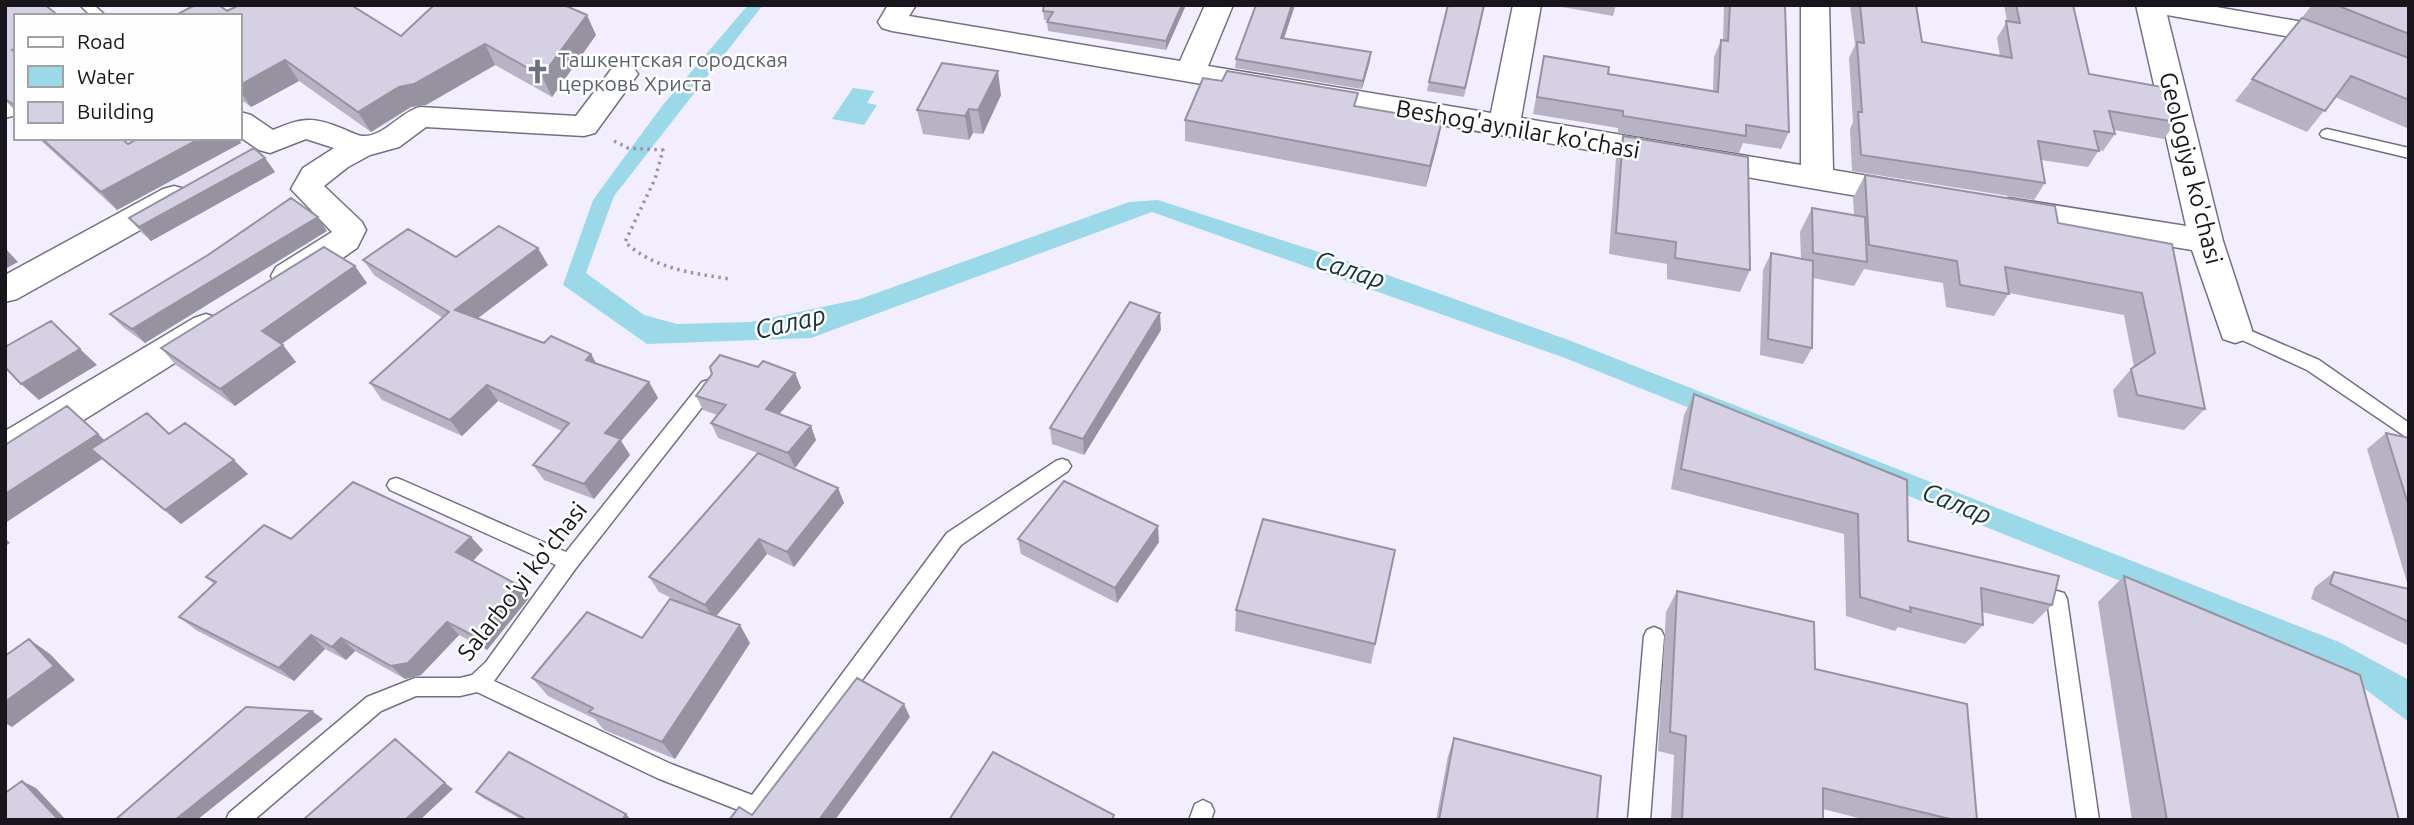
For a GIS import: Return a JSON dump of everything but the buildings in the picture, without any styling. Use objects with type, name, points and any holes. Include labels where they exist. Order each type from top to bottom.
[{"type":"street","name":"Beshog'aynilar ko'chasi","points":[[902,5],[892,22],[1938,198]]},
{"type":"street","points":[[1189,73],[1219,5]]},
{"type":"street","points":[[1504,127],[1527,5]]},
{"type":"street","points":[[1815,5],[1817,179]]},
{"type":"street","points":[[2152,5],[2303,31],[2409,76]]},
{"type":"street","name":"Geologiya ko'chasi","points":[[2152,5],[2206,241],[2235,330]]},
{"type":"street","points":[[5,450],[345,240],[350,230],[307,189],[307,184],[314,175],[360,147],[388,140],[420,117],[584,126],[623,74]]},
{"type":"street","points":[[242,125],[258,150],[302,129],[315,129],[360,147]]},
{"type":"street","points":[[5,290],[198,183]]},
{"type":"street","points":[[1978,205],[2206,241]]},
{"type":"lane","points":[[2327,134],[2409,153]]},
{"type":"lane","points":[[2235,330],[2312,366],[2409,432]]},
{"type":"lane","name":"Salarbo'yi ko'chasi","points":[[237,820],[374,704],[415,687],[460,687],[478,683],[493,668],[569,562],[708,387]]},
{"type":"lane","points":[[478,683],[664,771],[756,807],[954,539],[1062,466]]},
{"type":"lane","points":[[396,485],[569,562]]},
{"type":"lane","points":[[2057,599],[2088,820]]},
{"type":"lane","points":[[1639,820],[1654,636]]},
{"type":"path","points":[[628,148],[663,150],[655,179],[625,242],[639,257],[685,271],[730,279]]},
{"type":"water","name":"Салар","points":[[748,5],[763,5],[614,196],[586,273],[644,315],[677,324],[751,322],[860,299],[1129,202],[1158,200],[1371,269],[1571,341],[2339,642],[2409,680],[2409,722],[2337,668],[1565,358],[1152,212],[811,338],[647,344],[563,285],[593,200],[662,106]]},
{"type":"water","points":[[853,88],[874,91],[867,103],[877,105],[864,125],[832,119]]},
{"type":"place","name":"Ташкентская городская церковь Христа","points":[[538,71]]}]
